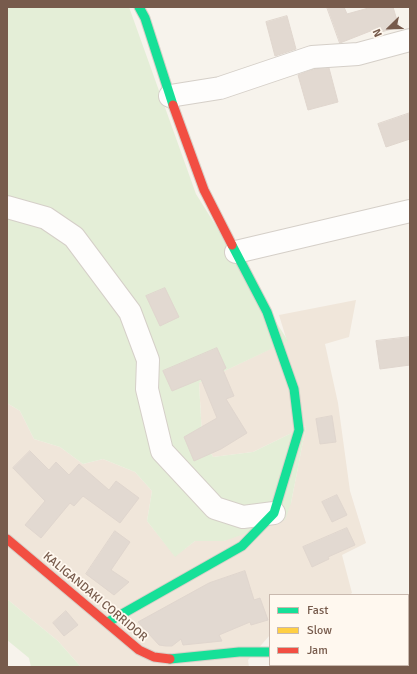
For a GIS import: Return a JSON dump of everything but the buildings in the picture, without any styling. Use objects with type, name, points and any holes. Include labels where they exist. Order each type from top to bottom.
[{"type":"street","points":[[108,622],[242,546],[274,513],[299,430],[294,389],[267,312],[204,190],[170,96],[145,18],[139,7]]},
{"type":"street","points":[[170,96],[220,88],[312,57],[358,54],[410,40]]},
{"type":"street","points":[[7,207],[46,218],[74,237],[130,312],[148,360],[147,389],[162,452],[215,508],[243,517],[274,513]]},
{"type":"street","points":[[236,252],[410,211]]},
{"type":"street","name":"KALIGANDAKI CORRIDOR","points":[[7,539],[108,622],[139,650],[154,657],[166,659],[239,652],[269,652]]},
{"type":"shaded area","points":[[356,300],[349,337],[325,344],[338,403],[350,491],[366,543],[342,555],[352,593],[269,594],[269,636],[248,660],[249,667],[81,667],[58,641],[7,599],[7,403],[20,411],[34,439],[60,447],[83,464],[103,459],[135,472],[152,491],[147,521],[175,556],[195,541],[224,541],[291,503],[306,426],[253,452],[213,457],[202,436],[199,383],[287,341],[279,315]]},
{"type":"green space","points":[[7,7],[129,7],[196,194],[288,341],[199,383],[202,436],[213,457],[253,452],[306,426],[291,503],[285,520],[224,541],[195,541],[175,557],[147,521],[152,491],[135,472],[103,459],[83,464],[60,447],[34,439],[20,411],[7,403]]},
{"type":"green space","points":[[7,599],[58,641],[81,667],[31,667],[29,658],[7,640]]},
{"type":"traffic: fast","points":[[139,7],[145,18],[173,105]]},
{"type":"traffic: fast","points":[[108,622],[242,546],[274,513],[299,430],[294,389],[267,312],[232,245]]},
{"type":"traffic: fast","points":[[170,659],[239,652],[269,652]]},
{"type":"traffic: jam","points":[[173,105],[204,190],[232,245]]},
{"type":"traffic: jam","points":[[7,539],[139,650],[154,657],[170,659]]}]
